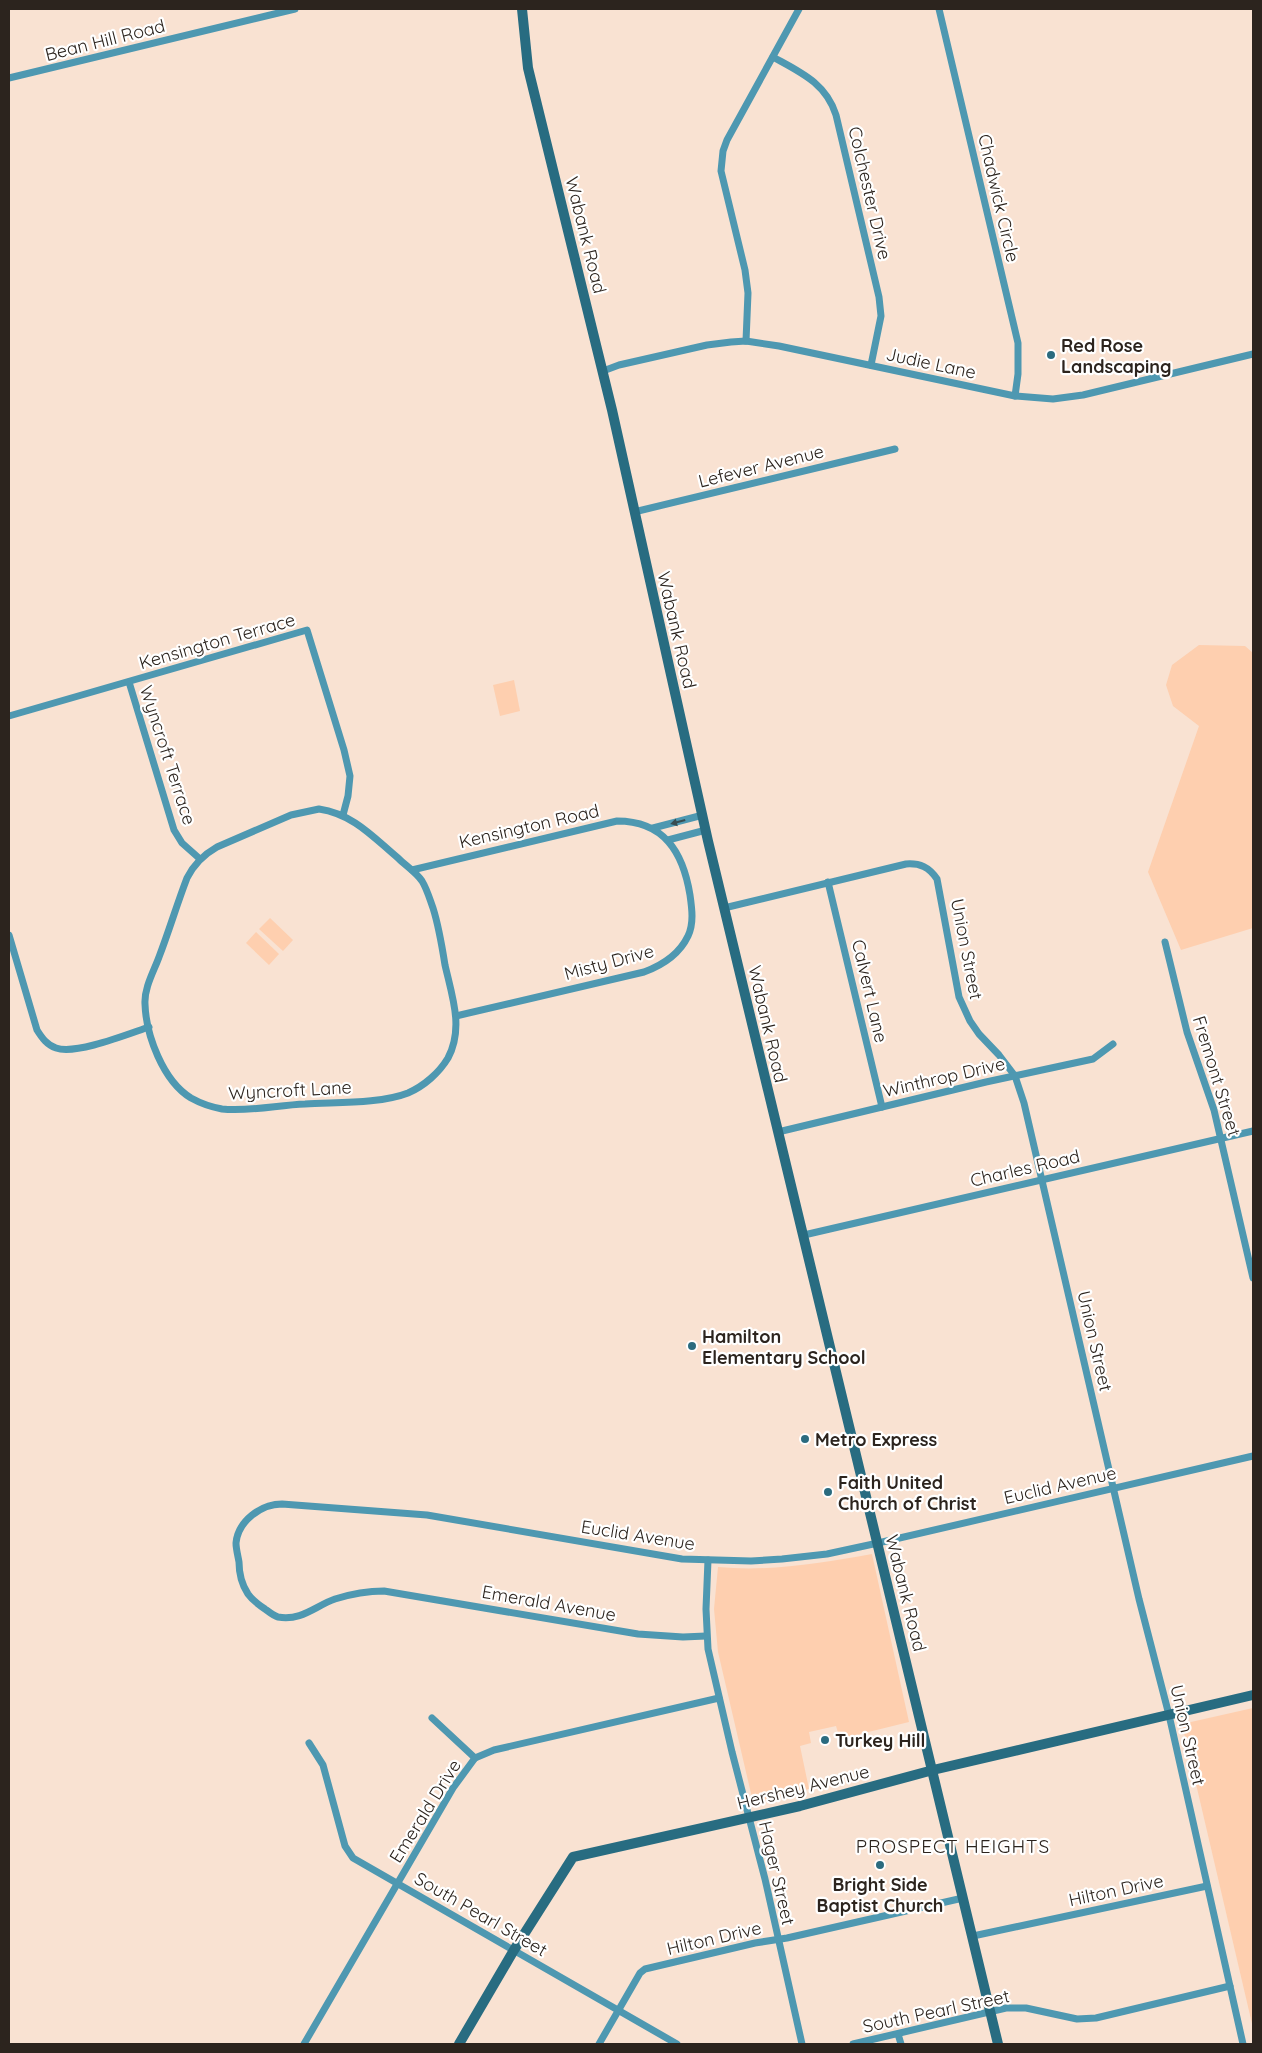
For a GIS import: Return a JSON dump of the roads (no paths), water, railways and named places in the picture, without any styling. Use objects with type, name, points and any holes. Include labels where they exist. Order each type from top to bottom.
[{"type":"street","name":"Bean Hill Road","points":[[9,78],[295,9]]},
{"type":"street","name":"Wabank Road","points":[[522,9],[528,68],[603,371],[724,908],[998,2044]]},
{"type":"street","points":[[746,341],[748,293],[724,187],[721,164],[727,140],[799,9]]},
{"type":"street","name":"Chadwick Circle","points":[[939,9],[1018,343],[1019,352],[1015,396]]},
{"type":"street","name":"Colchester Drive","points":[[773,57],[812,79],[832,103],[836,115],[879,297],[881,316],[871,365]]},
{"type":"street","name":"Judie Lane","points":[[603,371],[707,345],[746,341],[779,346],[1015,396],[1053,399],[1083,395],[1253,354]]},
{"type":"street","name":"Lefever Avenue","points":[[634,512],[895,449]]},
{"type":"street","name":"Kensington Terrace","points":[[9,716],[307,630],[344,750],[350,776],[348,796],[343,815]]},
{"type":"street","name":"Wyncroft Terrace","points":[[129,682],[174,830],[182,843],[200,859]]},
{"type":"street","name":"Wyncroft Lane","points":[[318,809],[343,815],[360,825],[412,870],[422,882],[436,919],[456,1016],[456,1034],[448,1058],[433,1077],[406,1093],[354,1101],[230,1109],[206,1105],[193,1099],[175,1085],[162,1065],[149,1027],[144,1005],[145,996],[187,878],[194,864],[217,847],[291,815],[318,809]]},
{"type":"street","name":"Kensington Road","points":[[653,828],[703,815]]},
{"type":"street","name":"Kensington Road","points":[[412,870],[617,821],[640,823],[653,828],[668,840]]},
{"type":"street","points":[[668,840],[706,830]]},
{"type":"street","name":"Misty Drive","points":[[456,1016],[644,972],[667,961],[680,950],[688,935],[693,915],[689,886],[681,860],[668,840]]},
{"type":"street","name":"Union Street","points":[[724,908],[906,864],[919,864],[933,873],[939,885],[962,1007],[979,1034],[999,1055],[1015,1076],[1024,1103],[1139,1599],[1169,1715],[1243,2044]]},
{"type":"street","name":"Calvert Lane","points":[[828,882],[882,1107]]},
{"type":"street","points":[[9,935],[37,1030],[50,1045],[58,1049],[74,1049],[149,1027]]},
{"type":"street","name":"Fremont Street","points":[[1165,942],[1187,1032],[1212,1101],[1222,1138],[1253,1278]]},
{"type":"street","name":"Winthrop Drive","points":[[778,1132],[1093,1059],[1113,1044]]},
{"type":"street","name":"Charles Road","points":[[804,1235],[1253,1131]]},
{"type":"street","name":"Euclid Avenue","points":[[388,1591],[365,1592],[333,1600],[296,1618],[276,1616],[255,1602],[247,1593],[240,1573],[236,1544],[238,1534],[252,1515],[262,1508],[273,1504],[309,1505],[426,1515],[656,1556],[708,1560],[782,1559],[827,1554],[878,1543],[1253,1456]]},
{"type":"street","name":"Hager Street","points":[[708,1560],[706,1636],[719,1698],[765,1879],[802,2044]]},
{"type":"street","name":"Emerald Avenue","points":[[388,1591],[638,1634],[683,1637],[706,1636]]},
{"type":"street","name":"Hershey Avenue","points":[[459,2044],[514,1950],[573,1857],[808,1804],[933,1770],[1253,1695]]},
{"type":"street","name":"Emerald Drive","points":[[304,2044],[453,1788],[475,1758],[494,1750],[719,1698]]},
{"type":"street","points":[[432,1718],[475,1758]]},
{"type":"street","name":"South Pearl Street","points":[[309,1743],[323,1765],[348,1852],[353,1858],[677,2044]]},
{"type":"street","name":"Hilton Drive","points":[[973,1936],[1207,1886]]},
{"type":"street","name":"Hilton Drive","points":[[599,2044],[640,1973],[646,1969],[963,1898]]},
{"type":"street","name":"South Pearl Street","points":[[853,2044],[1018,2007],[1063,2018],[1096,2018],[1230,1986]]},
{"type":"street","points":[[898,2034],[900,2044]]},
{"type":"place","name":"Red Rose Landscaping","points":[[1051,355]]},
{"type":"place","name":"Hamilton Elementary School","points":[[692,1346]]},
{"type":"place","name":"Metro Express","points":[[805,1439]]},
{"type":"place","name":"Faith United Church of Christ","points":[[828,1492]]},
{"type":"place","name":"Turkey Hill","points":[[825,1740]]},
{"type":"place","name":"Bright Side Baptist Church","points":[[880,1865]]},
{"type":"district","name":"PROSPECT HEIGHTS","points":[[953,1846]]}]
